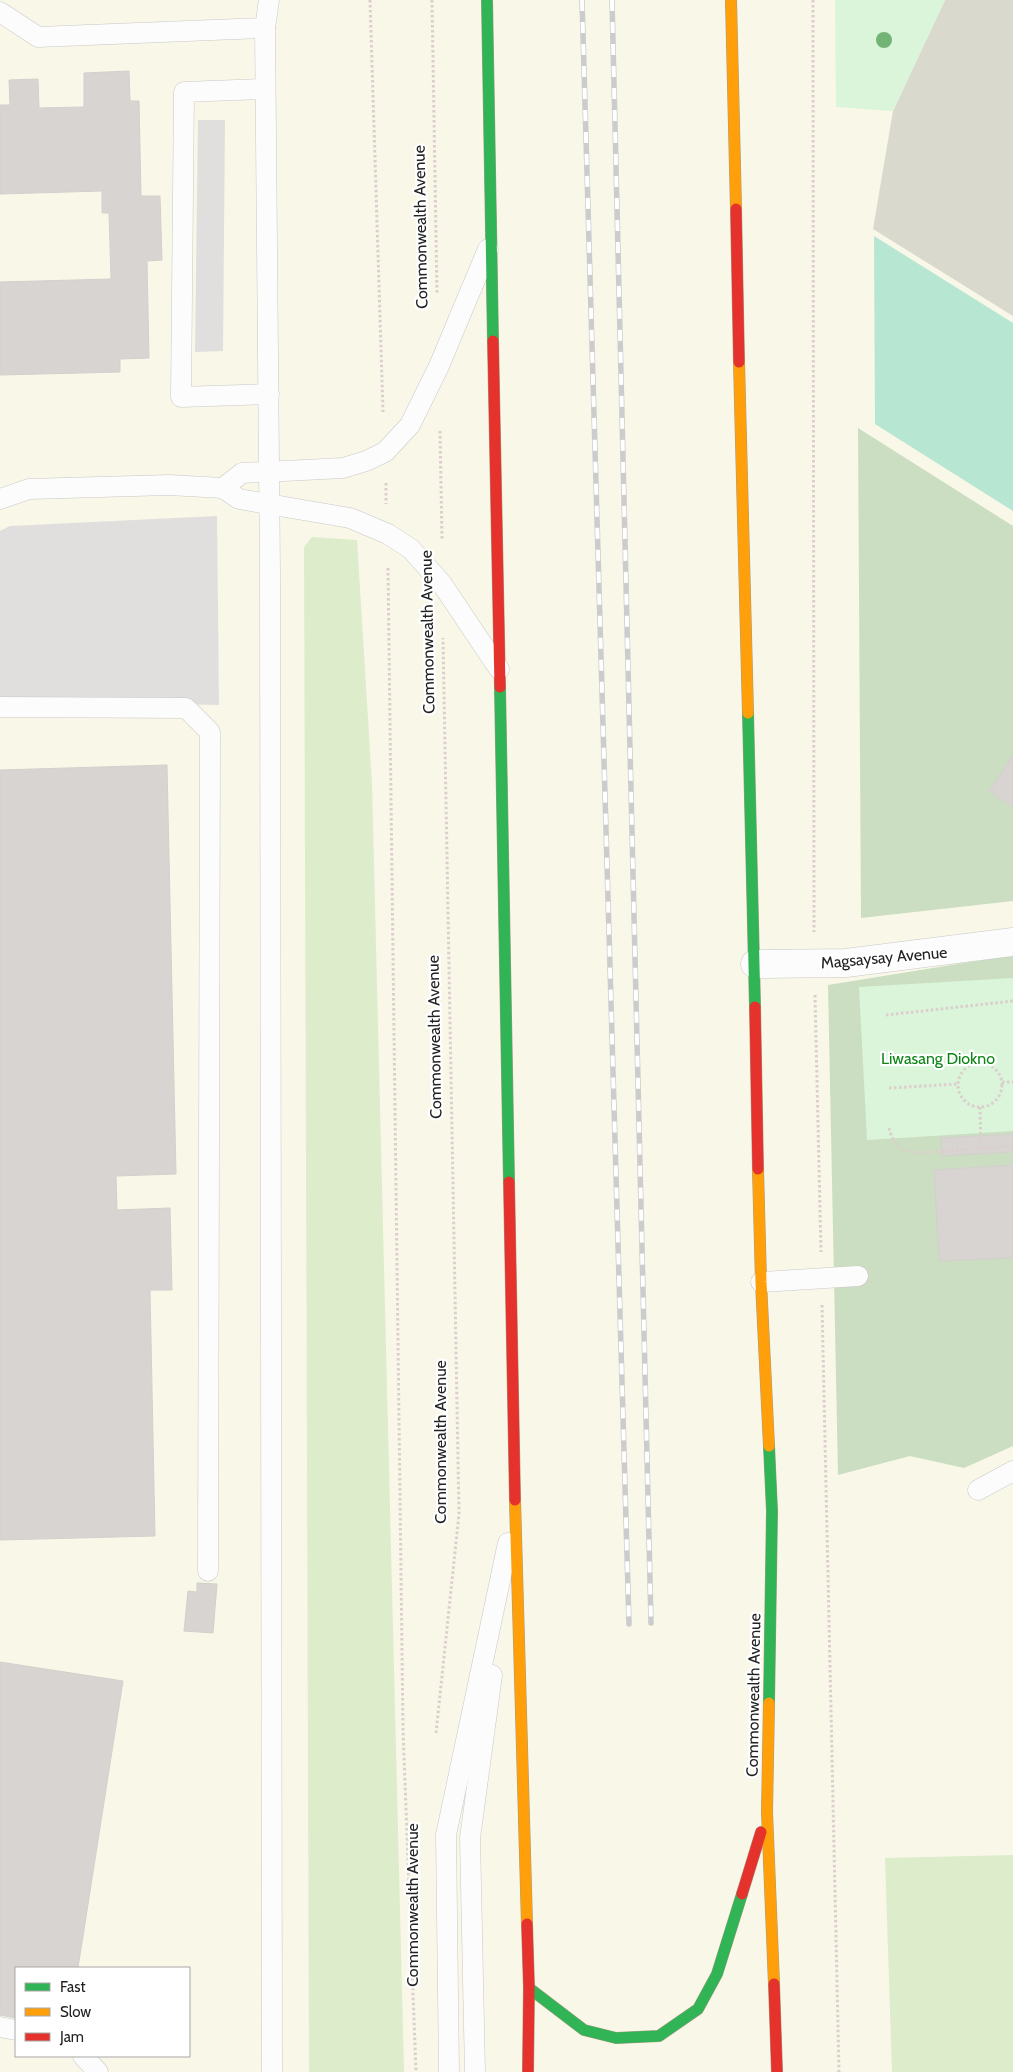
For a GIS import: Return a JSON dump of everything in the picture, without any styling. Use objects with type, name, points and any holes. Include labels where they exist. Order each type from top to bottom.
[{"type":"main road","points":[[488,0],[514,1514],[529,1988],[528,2072]]},
{"type":"main road","name":"Commonwealth Avenue","points":[[731,0],[762,1282],[772,1511],[767,1812],[777,2072]]},
{"type":"main road","points":[[529,1988],[584,2030],[616,2038],[659,2036],[698,2009],[717,1974],[767,1812]]},
{"type":"street","name":"Magsaysay Avenue","points":[[755,964],[846,963],[1013,942]]},
{"type":"lane","points":[[269,0],[264,28],[270,471],[272,2072]]},
{"type":"lane","points":[[0,12],[38,37],[264,28]]},
{"type":"lane","points":[[265,89],[184,92],[182,397],[268,394]]},
{"type":"lane","points":[[222,488],[242,473],[343,468],[366,461],[385,452],[410,425],[439,366],[492,240]]},
{"type":"lane","points":[[0,499],[29,489],[169,485],[222,488],[239,500],[350,518],[388,534],[411,549],[442,584],[499,669]]},
{"type":"lane","points":[[0,707],[186,708],[210,732],[208,1571]]},
{"type":"lane","points":[[762,1282],[858,1276]]},
{"type":"lane","points":[[978,1490],[1013,1471]]},
{"type":"lane","points":[[449,2072],[446,1835],[514,1514]]},
{"type":"lane","points":[[475,2072],[470,1838],[514,1514]]},
{"type":"lane","points":[[0,2027],[15,2030]]},
{"type":"lane","points":[[84,2057],[98,2072]]},
{"type":"path","points":[[370,0],[388,534],[403,1729],[416,2072]]},
{"type":"path","name":"Commonwealth Avenue","points":[[432,0],[437,296]]},
{"type":"path","points":[[812,0],[814,963],[839,2072]]},
{"type":"path","name":"Commonwealth Avenue","points":[[440,425],[442,584]]},
{"type":"path","name":"Commonwealth Avenue","points":[[436,1741],[459,1514],[443,633]]},
{"type":"path","points":[[886,1015],[1013,1002]]},
{"type":"path","points":[[976,1063],[990,1065],[996,1070],[1002,1082],[1001,1089],[994,1102],[980,1107],[973,1106],[967,1102],[959,1091],[958,1084],[963,1071],[976,1063]]},
{"type":"path","points":[[1002,1082],[1013,1082]]},
{"type":"path","points":[[889,1088],[958,1084]]},
{"type":"path","points":[[980,1107],[981,1149]]},
{"type":"path","points":[[889,1128],[891,1138],[897,1146],[906,1152],[916,1153],[1013,1146]]},
{"type":"shaded area","points":[[0,0],[1013,0],[1013,2072],[0,2072]]},
{"type":"shaded area","points":[[945,0],[1013,0],[1013,316],[873,229],[893,111]]},
{"type":"shaded area","points":[[198,120],[225,120],[223,351],[195,352]]},
{"type":"shaded area","points":[[217,516],[219,705],[0,701],[0,531],[10,526]]},
{"type":"green space","points":[[835,0],[945,0],[893,111],[836,107]]},
{"type":"green space","points":[[874,236],[1013,323],[1013,511],[875,424]]},
{"type":"green space","points":[[858,428],[1013,526],[1013,901],[861,918]]},
{"type":"green space","points":[[312,537],[357,540],[372,784],[404,2072],[309,2072],[304,547]]},
{"type":"green space","points":[[1013,955],[1013,1446],[964,1468],[910,1456],[838,1475],[828,985]]},
{"type":"green space","name":"Liwasang Diokno","points":[[1013,978],[1013,1131],[867,1140],[859,987]]},
{"type":"green space","points":[[1013,1855],[1013,2072],[892,2072],[885,1858]]},
{"type":"building","points":[[129,71],[130,101],[139,101],[141,196],[160,196],[162,260],[147,261],[149,358],[120,359],[120,372],[0,375],[0,282],[111,279],[109,213],[102,213],[102,191],[0,194],[0,105],[10,105],[9,80],[38,79],[39,108],[84,107],[84,73]]},
{"type":"building","points":[[1013,755],[1013,807],[989,792]]},
{"type":"building","points":[[167,765],[176,1174],[116,1176],[117,1210],[170,1208],[172,1290],[150,1290],[155,1536],[0,1540],[0,770]]},
{"type":"building","points":[[1013,1134],[1013,1152],[942,1156],[941,1138]]},
{"type":"building","points":[[1013,1165],[1013,1258],[939,1261],[934,1170]]},
{"type":"building","points":[[197,1583],[217,1584],[213,1633],[184,1631],[188,1591],[197,1592]]},
{"type":"building","points":[[0,1662],[123,1681],[78,1967],[15,1967],[15,2018],[0,2015]]},
{"type":"railway","points":[[582,0],[629,1624]]},
{"type":"railway","points":[[612,0],[651,1623]]},
{"type":"traffic: fast","points":[[487,0],[493,341]]},
{"type":"traffic: fast","points":[[500,687],[509,1182]]},
{"type":"traffic: fast","points":[[748,713],[755,1007]]},
{"type":"traffic: fast","points":[[769,1446],[772,1511],[769,1703]]},
{"type":"traffic: fast","points":[[529,1988],[584,2030],[616,2038],[659,2036],[698,2009],[717,1974],[742,1894]]},
{"type":"traffic: slow","points":[[731,0],[736,209]]},
{"type":"traffic: slow","points":[[739,362],[748,713]]},
{"type":"traffic: slow","points":[[758,1169],[769,1446]]},
{"type":"traffic: slow","points":[[515,1500],[527,1924]]},
{"type":"traffic: slow","points":[[769,1703],[767,1812],[774,1984]]},
{"type":"traffic: jam","points":[[736,209],[739,362]]},
{"type":"traffic: jam","points":[[493,341],[500,687]]},
{"type":"traffic: jam","points":[[755,1007],[758,1169]]},
{"type":"traffic: jam","points":[[509,1182],[515,1500]]},
{"type":"traffic: jam","points":[[742,1894],[761,1832]]},
{"type":"traffic: jam","points":[[527,1924],[529,1988],[528,2072]]},
{"type":"traffic: jam","points":[[774,1984],[777,2072]]}]
